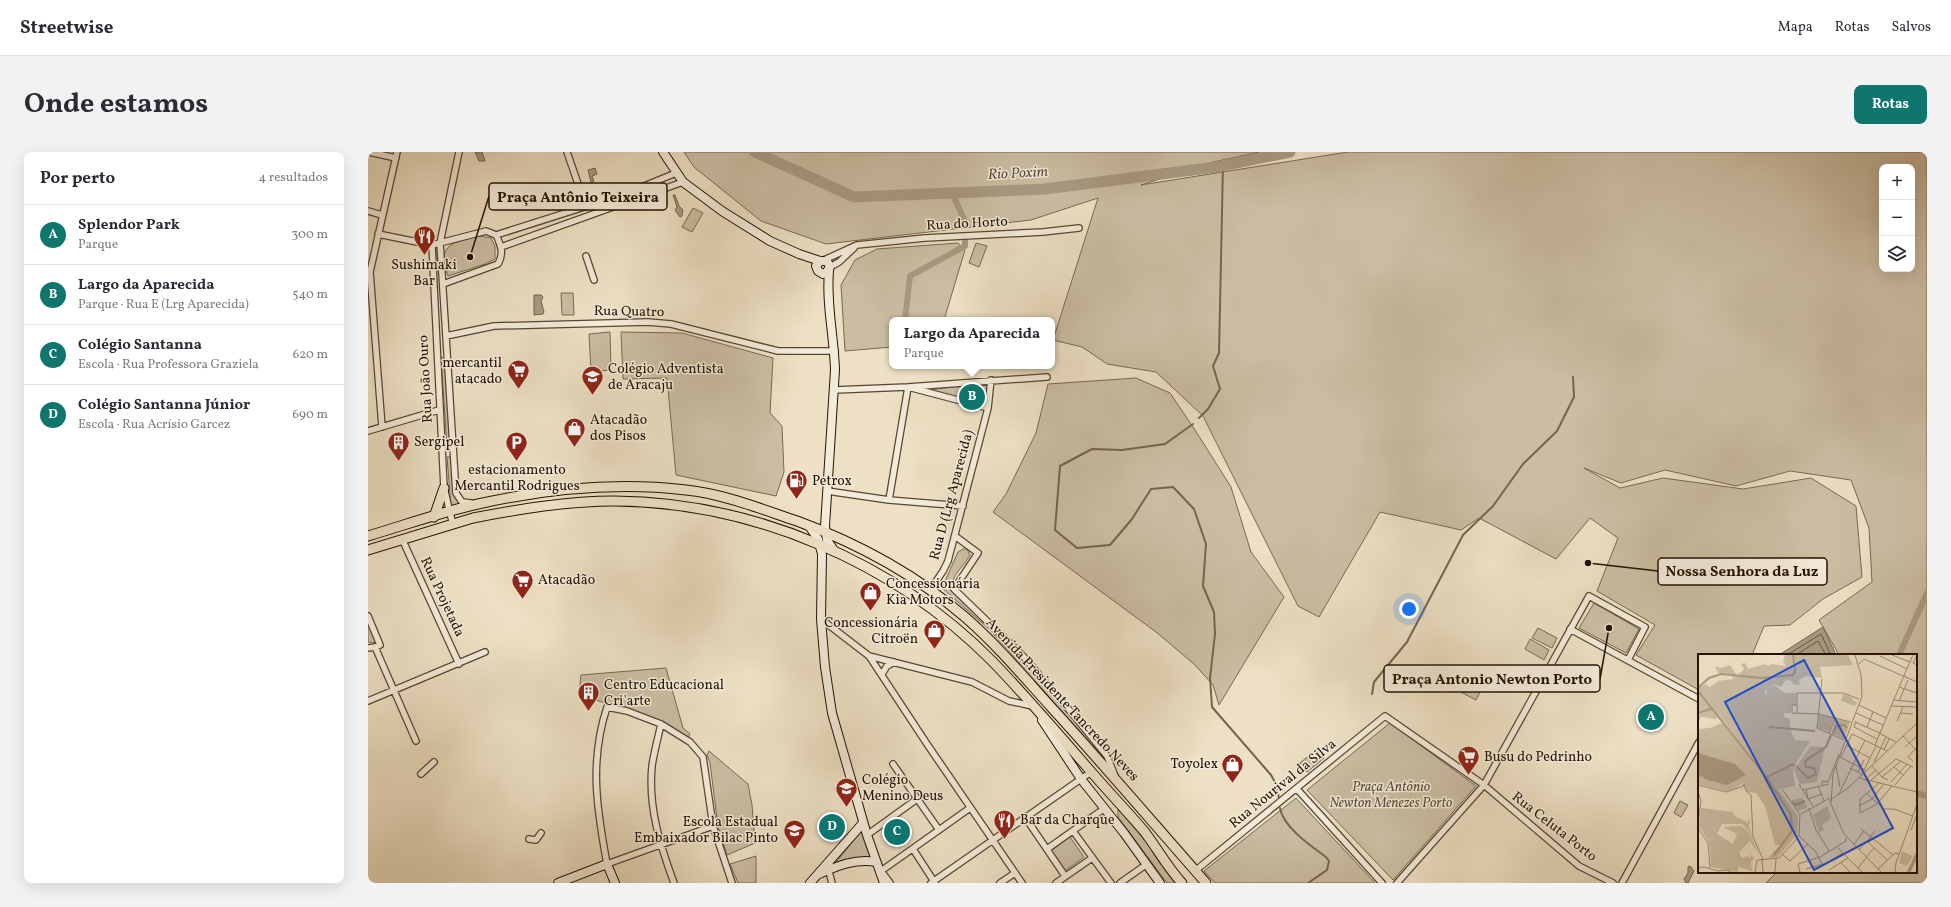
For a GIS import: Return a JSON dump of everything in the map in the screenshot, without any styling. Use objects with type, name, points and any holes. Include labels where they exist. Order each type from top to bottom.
[{"type":"main road","points":[[434,517],[444,488]]},
{"type":"main road","name":"Avenida Presidente Tancredo Neves","points":[[368,536],[434,517],[449,511],[479,504],[574,489],[636,488],[687,490],[715,495],[825,532],[865,551],[931,589],[996,646],[1115,777],[1206,883]]},
{"type":"main road","name":"Avenida Presidente Tancredo Neves","points":[[368,550],[402,541],[474,518],[516,510],[564,504],[614,501],[674,505],[780,528],[836,552],[872,570],[954,625],[991,660],[1033,706],[1145,833],[1182,883]]},
{"type":"street","points":[[369,152],[396,158]]},
{"type":"street","points":[[382,427],[369,272],[397,152]]},
{"type":"street","name":"Rua João Ouro","points":[[459,152],[440,243],[446,356],[452,455],[457,497],[465,503],[479,504]]},
{"type":"street","points":[[568,152],[586,207]]},
{"type":"street","points":[[663,152],[683,182],[753,231],[799,254],[829,264],[830,269],[827,295]]},
{"type":"street","points":[[378,234],[432,245],[486,231],[496,235],[622,195],[676,173]]},
{"type":"street","points":[[501,247],[683,182]]},
{"type":"street","points":[[622,195],[625,203]]},
{"type":"street","points":[[368,211],[382,215]]},
{"type":"street","name":"Rua do Horto","points":[[822,261],[857,245],[925,238],[1043,232],[1079,228]]},
{"type":"street","points":[[443,284],[498,264],[501,257],[501,247],[496,235]]},
{"type":"street","name":"Rua João Ouro","points":[[432,245],[444,488],[453,525]]},
{"type":"street","points":[[799,254],[823,274],[839,262],[857,245]]},
{"type":"street","points":[[586,256],[594,280]]},
{"type":"street","points":[[822,261],[816,266],[827,295],[835,351],[825,532],[827,540],[836,552]]},
{"type":"street","name":"Rua Quatro","points":[[446,336],[494,326],[655,322],[671,324],[778,351],[835,351]]},
{"type":"street","points":[[437,358],[441,355],[446,356]]},
{"type":"street","points":[[834,390],[1046,377]]},
{"type":"street","name":"Rua D (Lrg Aparecida)","points":[[931,589],[946,566],[955,536],[988,408],[991,380]]},
{"type":"street","points":[[908,386],[988,408]]},
{"type":"street","points":[[889,500],[908,386]]},
{"type":"street","points":[[368,430],[439,410]]},
{"type":"street","points":[[443,454],[448,456],[452,455]]},
{"type":"street","points":[[828,491],[889,500],[963,506]]},
{"type":"street","points":[[809,526],[820,545],[822,554],[821,619],[825,667],[832,713],[863,823],[876,862],[890,883]]},
{"type":"street","points":[[955,536],[978,553],[954,589],[1023,656],[1077,719],[1110,760],[1115,777]]},
{"type":"street","name":"Rua Projetada","points":[[402,541],[459,664]]},
{"type":"street","points":[[1397,883],[1484,785],[1589,596],[1644,627],[1628,660]]},
{"type":"street","points":[[368,616],[380,644],[375,647],[368,648]]},
{"type":"street","points":[[821,619],[869,656],[970,808],[1022,883]]},
{"type":"street","points":[[1570,629],[1698,698]]},
{"type":"street","points":[[375,647],[416,741]]},
{"type":"street","points":[[368,701],[485,652]]},
{"type":"street","points":[[869,656],[972,682],[1009,701],[1033,706],[1081,779],[1105,808],[1160,883]]},
{"type":"street","points":[[882,674],[887,666],[895,662]]},
{"type":"street","points":[[615,883],[607,864],[598,812],[596,782],[599,746],[607,707],[627,711],[661,724],[690,742],[703,757],[713,826],[732,883]]},
{"type":"street","name":"Rua Celuta Porto","points":[[1385,716],[1484,785],[1579,866],[1612,883]]},
{"type":"street","name":"Rua Nourival da Silva","points":[[1195,871],[1385,716]]},
{"type":"street","points":[[661,724],[652,774],[653,805],[660,846],[674,883]]},
{"type":"street","points":[[1622,883],[1698,744]]},
{"type":"street","points":[[421,774],[434,762]]},
{"type":"street","points":[[893,764],[939,830]]},
{"type":"street","points":[[913,849],[933,882],[1091,772]]},
{"type":"street","points":[[1297,789],[1382,883]]},
{"type":"street","points":[[867,835],[917,799]]},
{"type":"street","points":[[881,871],[970,808]]},
{"type":"street","points":[[1047,850],[1105,808]]},
{"type":"street","points":[[1025,817],[1066,876]]},
{"type":"street","points":[[810,883],[817,875],[828,867],[863,823]]},
{"type":"street","points":[[558,883],[713,826]]},
{"type":"street","points":[[1073,831],[1111,883]]},
{"type":"street","points":[[529,839],[536,840],[539,838],[541,833]]},
{"type":"street","points":[[1056,883],[1092,858]]},
{"type":"street","points":[[828,867],[859,860],[876,862]]},
{"type":"street","points":[[1120,883],[1147,864]]},
{"type":"street","points":[[828,867],[832,883]]},
{"type":"street","points":[[881,871],[884,883]]},
{"type":"street","points":[[1000,883],[1015,873]]},
{"type":"green space","points":[[684,152],[1260,152],[1213,162],[1141,185],[1348,152],[1927,152],[1927,883],[1766,883],[1776,873],[1917,873],[1917,654],[1838,654],[1819,620],[1872,582],[1869,528],[1851,480],[1790,471],[1736,486],[1665,470],[1621,483],[1584,468],[1620,488],[1663,478],[1743,489],[1811,478],[1856,506],[1862,577],[1823,599],[1790,625],[1764,626],[1752,654],[1698,654],[1698,689],[1636,655],[1655,625],[1597,591],[1618,538],[1590,518],[1556,559],[1479,518],[1461,530],[1380,512],[1319,617],[1298,606],[1203,416],[1156,372],[1107,364],[1082,347],[1055,340],[1055,334],[1098,198],[1031,220],[826,244],[761,221],[694,167]]},
{"type":"green space","points":[[693,208],[703,213],[692,232],[682,227]]},
{"type":"green space","points":[[480,236],[491,238],[495,246],[495,259],[485,264],[448,276],[444,257],[446,250],[455,243]]},
{"type":"green space","points":[[958,243],[965,250],[945,317],[889,317],[889,347],[845,351],[841,285],[855,260],[877,249]]},
{"type":"green space","points":[[976,243],[987,246],[979,267],[969,263]]},
{"type":"green space","points":[[561,293],[573,293],[574,315],[562,315]]},
{"type":"green space","points":[[610,332],[611,370],[591,372],[589,334]]},
{"type":"green space","points":[[621,332],[682,333],[773,358],[770,413],[782,426],[784,472],[776,496],[676,475],[667,378],[623,379]]},
{"type":"green space","points":[[441,357],[445,359],[450,452],[447,446]]},
{"type":"green space","points":[[1136,378],[1170,393],[1231,487],[1251,552],[1284,597],[1219,705],[1213,685],[1194,664],[1156,632],[993,512],[1006,494],[1036,433],[1048,384]]},
{"type":"green space","points":[[989,382],[986,405],[929,390]]},
{"type":"green space","points":[[447,457],[452,457],[454,496],[461,504],[451,506]]},
{"type":"green space","points":[[963,549],[967,549],[970,555],[953,580],[952,591],[994,628],[1108,758],[1105,760],[989,629],[942,588],[958,552]]},
{"type":"green space","points":[[1594,603],[1639,629],[1626,653],[1579,628]]},
{"type":"green space","points":[[368,622],[377,643],[368,642]]},
{"type":"green space","points":[[1538,628],[1557,638],[1552,648],[1532,638]]},
{"type":"green space","points":[[1530,639],[1549,650],[1544,660],[1525,649]]},
{"type":"green space","points":[[666,668],[683,728],[690,734],[688,738],[657,719],[579,695],[581,675]]},
{"type":"green space","points":[[1462,680],[1481,690],[1476,700],[1457,690]]},
{"type":"green space","points":[[1648,713],[1658,720],[1658,727],[1650,723]]},
{"type":"green space","name":"Praça Antônio Newton Menezes Porto","points":[[1390,723],[1476,786],[1393,880],[1307,790]]},
{"type":"green space","points":[[1317,749],[1324,758],[1307,772],[1300,763]]},
{"type":"green space","points":[[709,751],[748,784],[752,805],[755,843],[727,855],[718,826],[710,763],[707,755]]},
{"type":"green space","points":[[1296,798],[1375,883],[1215,883],[1204,871]]},
{"type":"green space","points":[[1680,801],[1688,805],[1681,817],[1674,813]]},
{"type":"green space","points":[[1118,809],[1181,883],[1167,883],[1118,817]]},
{"type":"green space","points":[[863,829],[871,857],[836,862]]},
{"type":"green space","points":[[1070,837],[1084,857],[1065,871],[1051,851]]},
{"type":"green space","points":[[756,856],[756,883],[738,883],[730,864]]},
{"type":"water","points":[[475,152],[482,152],[485,161],[479,161]]},
{"type":"water","points":[[595,168],[597,174],[592,176],[594,181],[591,182],[588,170]]},
{"type":"water","points":[[673,195],[675,195],[679,206],[683,210],[682,216],[680,217],[675,210],[677,207]]},
{"type":"water","points":[[534,295],[541,295],[543,297],[541,301],[544,312],[543,314],[534,315]]},
{"type":"water","points":[[1823,627],[1836,654],[1781,654]]},
{"type":"water","points":[[1690,866],[1694,871],[1688,883],[1686,883],[1684,879],[1688,873],[1688,867]]},
{"type":"waterway","name":"Rio Poxim","points":[[755,152],[854,197],[1045,189],[1216,167],[1290,152]]},
{"type":"waterway","points":[[1199,418],[1208,409],[1220,389],[1213,366],[1219,353],[1223,165]]},
{"type":"waterway","points":[[952,193],[966,224]]},
{"type":"waterway","points":[[905,317],[910,276],[965,246],[965,241]]},
{"type":"waterway","points":[[1372,694],[1374,682],[1407,642],[1463,535],[1493,506],[1523,464],[1557,431],[1574,397],[1573,377]]},
{"type":"waterway","points":[[1193,424],[1165,444],[1122,450],[1092,449],[1060,466],[1055,530],[1077,548],[1110,545],[1132,519],[1151,489],[1173,487],[1194,509],[1206,544],[1203,586],[1214,612],[1215,634],[1210,678],[1212,707],[1271,775],[1276,784],[1279,798]]},
{"type":"waterway","points":[[1899,654],[1927,593]]},
{"type":"waterway","points":[[1917,793],[1927,796]]},
{"type":"waterway","points":[[1280,808],[1286,822],[1298,836],[1326,857],[1329,861],[1327,870],[1308,883]]},
{"type":"place","name":"Sushimaki Bar","points":[[424,256]]},
{"type":"place","name":"Praça Antônio Teixeira","points":[[470,257]]},
{"type":"place","name":"mercantil atacado","points":[[518,390]]},
{"type":"place","name":"Colégio Adventista de Aracaju","points":[[593,396]]},
{"type":"place","name":"Largo da Aparecida","points":[[972,397]]},
{"type":"place","name":"Atacadão dos Pisos","points":[[575,448]]},
{"type":"place","name":"Sergipel","points":[[399,462]]},
{"type":"place","name":"estacionamento Mercantil Rodrigues","points":[[517,462]]},
{"type":"place","name":"Petrox","points":[[796,500]]},
{"type":"place","name":"Nossa Senhora da Luz","points":[[1588,563]]},
{"type":"place","name":"Atacadão","points":[[523,600]]},
{"type":"place","name":"Concessionária Kia Motors","points":[[870,612]]},
{"type":"place","name":"Praça Antonio Newton Porto","points":[[1609,628]]},
{"type":"place","name":"Concessionária Citroën","points":[[934,650]]},
{"type":"place","name":"Centro Educacional Cri'arte","points":[[588,712]]},
{"type":"place","name":"Splendor Park","points":[[1651,717]]},
{"type":"place","name":"Busu do Pedrinho","points":[[1468,776]]},
{"type":"place","name":"Toyolex","points":[[1233,784]]},
{"type":"place","name":"Colégio Menino Deus","points":[[846,808]]},
{"type":"place","name":"Colégio Santanna Júnior","points":[[832,827]]},
{"type":"place","name":"Colégio Santanna","points":[[897,832]]},
{"type":"place","name":"Bar da Charque","points":[[1004,840]]},
{"type":"place","name":"Escola Estadual Embaixador Bilac Pinto","points":[[794,850]]}]
